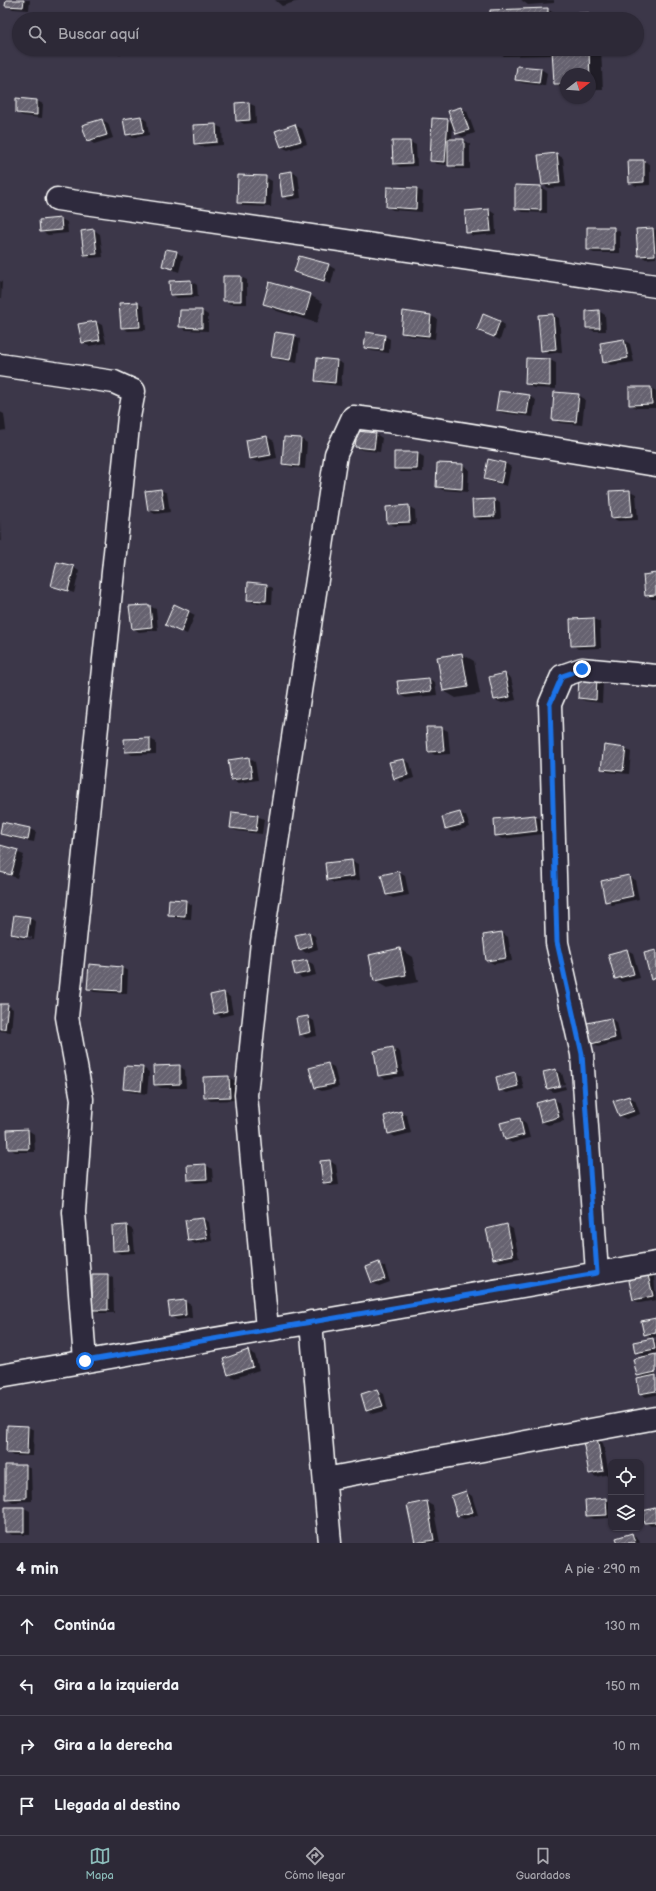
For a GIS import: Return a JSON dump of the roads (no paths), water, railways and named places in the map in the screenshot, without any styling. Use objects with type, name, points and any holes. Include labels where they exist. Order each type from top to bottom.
[{"type":"street","points":[[57,199],[656,286]]},
{"type":"street","points":[[0,364],[114,382],[134,391],[129,418],[67,1017],[82,1099],[74,1212],[85,1361]]},
{"type":"street","points":[[267,1329],[246,1095],[262,942],[336,454],[353,417],[394,422],[656,464]]},
{"type":"street","points":[[597,1273],[582,1054],[557,942],[550,704],[562,676],[582,669],[656,676]]},
{"type":"street","points":[[0,1376],[656,1263]]},
{"type":"street","points":[[311,1322],[330,1543]]},
{"type":"street","points":[[324,1479],[656,1418]]}]
